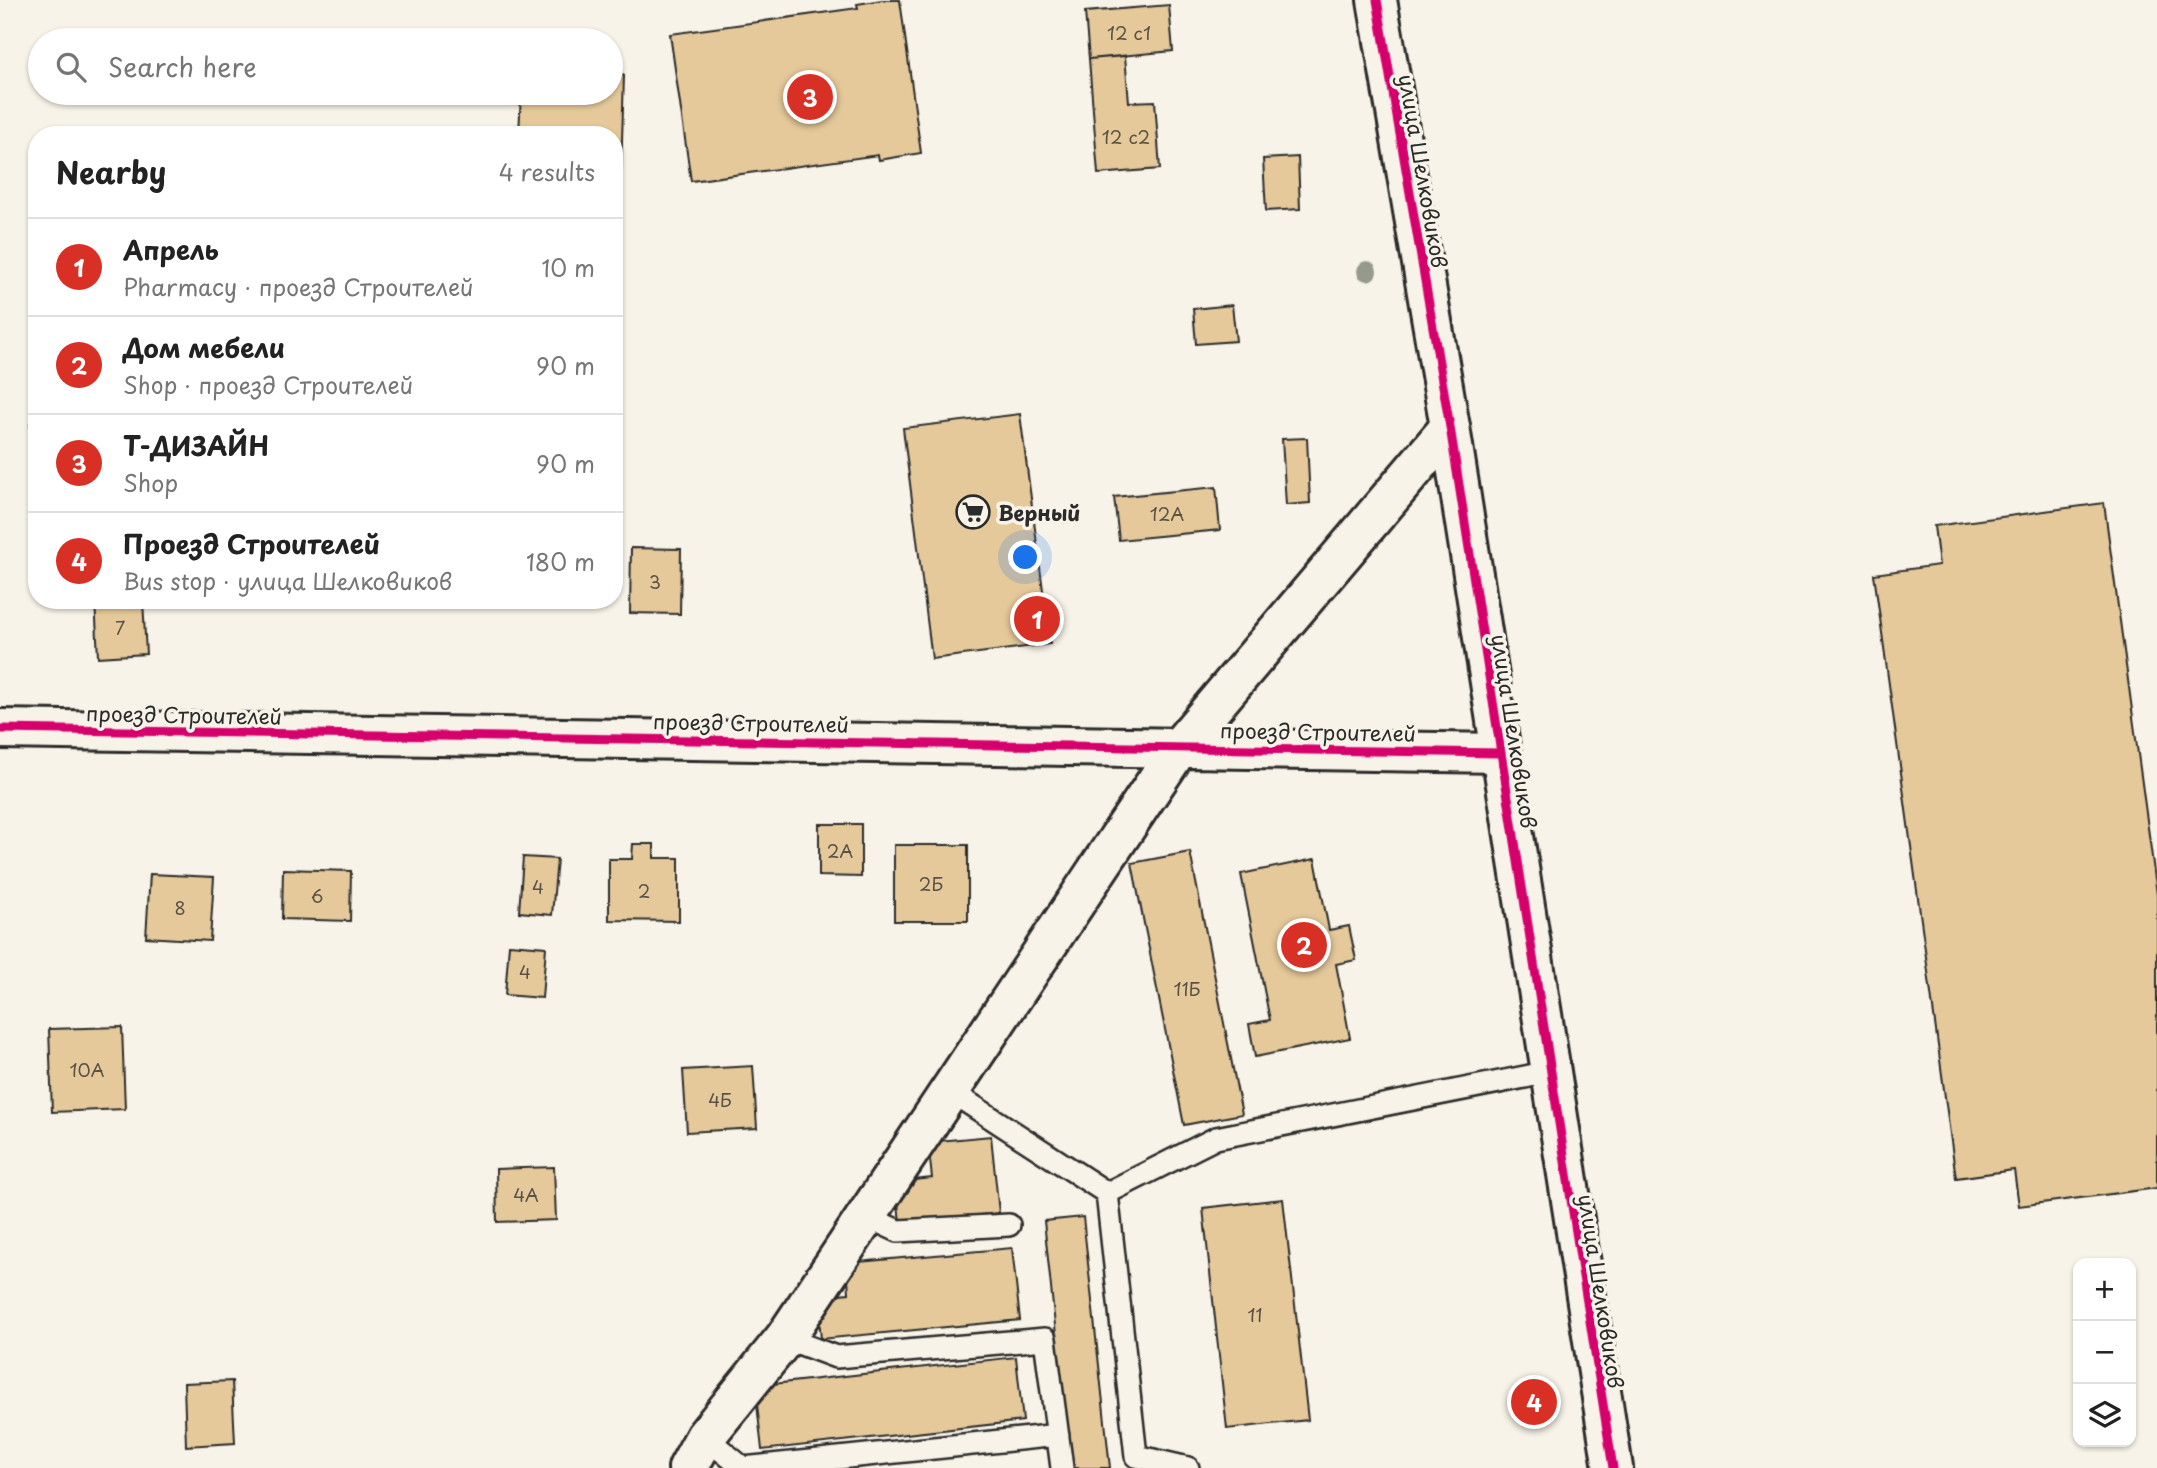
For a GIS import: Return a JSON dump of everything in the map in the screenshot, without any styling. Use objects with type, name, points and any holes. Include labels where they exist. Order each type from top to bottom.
[{"type":"street","name":"улица Шелковиков","points":[[1377,0],[1450,427],[1613,1468]]},
{"type":"street","points":[[697,1453],[785,1338],[1180,746],[1450,427]]},
{"type":"street","name":"проезд Строителей","points":[[0,729],[1501,753]]},
{"type":"lane","points":[[1107,1193],[1216,1138],[1550,1072]]},
{"type":"lane","points":[[950,1091],[1107,1193]]},
{"type":"lane","points":[[1107,1193],[1136,1456],[1188,1468]]},
{"type":"lane","points":[[866,1216],[898,1231],[1009,1226]]},
{"type":"lane","points":[[785,1338],[836,1357],[1045,1339],[1062,1468]]},
{"type":"lane","points":[[697,1453],[743,1468],[1058,1435]]},
{"type":"building","points":[[900,0],[921,153],[879,160],[878,155],[691,181],[670,34],[858,8],[857,4]]},
{"type":"building","points":[[1169,5],[1173,51],[1089,59],[1085,12]]},
{"type":"building","points":[[1125,56],[1129,102],[1155,101],[1160,169],[1098,174],[1089,59]]},
{"type":"building","points":[[624,75],[622,126],[519,126],[520,105],[623,105]]},
{"type":"building","points":[[1298,157],[1300,209],[1266,211],[1263,159]]},
{"type":"building","points":[[1232,305],[1236,341],[1196,344],[1193,309]]},
{"type":"building","name":"Верный","points":[[1020,414],[1050,644],[932,659],[903,428]]},
{"type":"building","points":[[1307,438],[1310,503],[1286,505],[1282,439]]},
{"type":"building","points":[[1216,487],[1220,530],[1119,540],[1114,497]]},
{"type":"building","points":[[2104,503],[2157,894],[2157,1188],[2019,1206],[2014,1170],[1956,1178],[1874,574],[1939,565],[1934,526]]},
{"type":"building","points":[[631,548],[681,549],[680,614],[630,613]]},
{"type":"building","points":[[95,609],[144,609],[146,654],[98,657]]},
{"type":"building","points":[[819,824],[861,824],[861,877],[819,876]]},
{"type":"building","points":[[633,844],[654,844],[654,858],[679,858],[679,921],[609,920],[609,859],[632,859]]},
{"type":"building","points":[[894,845],[968,845],[968,921],[894,921]]},
{"type":"building","points":[[1190,852],[1242,1114],[1184,1125],[1132,863]]},
{"type":"building","points":[[523,857],[557,859],[552,915],[519,912]]},
{"type":"building","points":[[1315,859],[1329,930],[1349,926],[1356,960],[1336,964],[1350,1038],[1255,1057],[1249,1024],[1270,1020],[1241,874]]},
{"type":"building","points":[[283,869],[351,871],[350,921],[282,919]]},
{"type":"building","points":[[150,874],[214,877],[210,941],[146,937]]},
{"type":"building","points":[[509,944],[546,947],[542,998],[505,995]]},
{"type":"building","points":[[122,1027],[125,1109],[52,1112],[49,1029]]},
{"type":"building","points":[[753,1066],[757,1128],[687,1132],[683,1070]]},
{"type":"building","points":[[991,1136],[999,1213],[900,1223],[896,1182],[932,1178],[928,1142]]},
{"type":"building","points":[[554,1167],[556,1220],[497,1222],[496,1169]]},
{"type":"building","points":[[1283,1199],[1308,1420],[1227,1429],[1203,1208]]},
{"type":"building","points":[[1083,1217],[1110,1468],[1070,1468],[1044,1221]]},
{"type":"building","points":[[1012,1248],[1020,1320],[821,1339],[817,1296],[849,1293],[847,1263]]},
{"type":"building","points":[[1016,1357],[1023,1421],[762,1450],[755,1386]]},
{"type":"building","points":[[232,1381],[235,1443],[186,1446],[184,1383]]},
{"type":"cycle path","points":[[1377,0],[1450,427],[1613,1468]]},
{"type":"cycle path","points":[[0,729],[1501,753]]},
{"type":"place","name":"Т-ДИЗАЙН","points":[[810,97]]},
{"type":"place","name":"Верный","points":[[973,512]]},
{"type":"place","name":"Апрель","points":[[1037,619]]},
{"type":"place","name":"Дом мебели","points":[[1304,945]]},
{"type":"place","name":"Проезд Строителей","points":[[1534,1402]]}]
